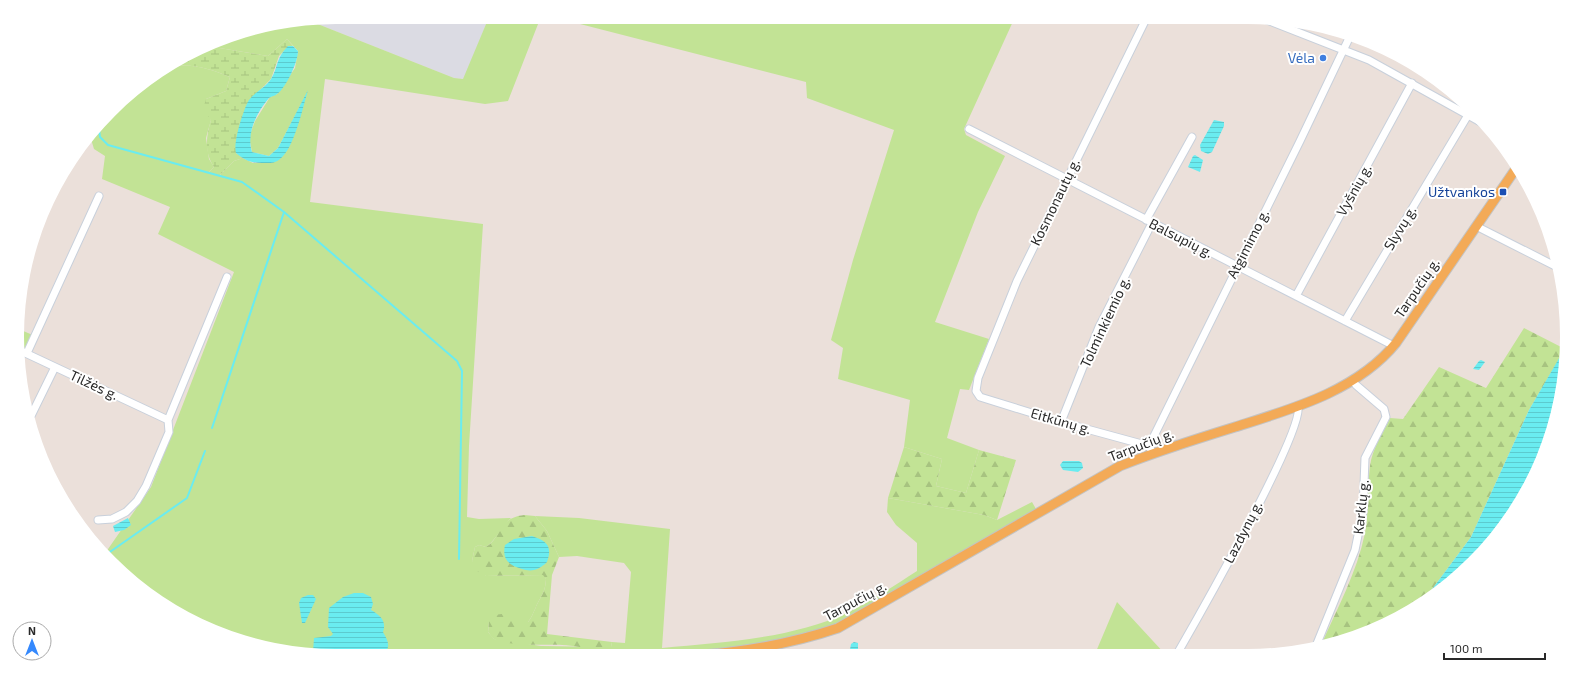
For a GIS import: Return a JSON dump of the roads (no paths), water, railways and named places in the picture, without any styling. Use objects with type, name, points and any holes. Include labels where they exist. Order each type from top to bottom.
[{"type":"main road","name":"Tarpučių g.","points":[[754,649],[807,639],[838,628],[1120,466],[1151,450],[1298,406],[1352,380],[1378,361],[1394,346],[1513,172]]},
{"type":"street","name":"Kosmonautų g.","points":[[976,391],[978,378],[1017,281],[1144,24]]},
{"type":"street","points":[[1284,27],[1370,60],[1466,114]]},
{"type":"street","name":"Atgimimo g.","points":[[1151,450],[1237,266],[1348,41]]},
{"type":"street","name":"Vyšnių g.","points":[[1296,296],[1412,83]]},
{"type":"street","name":"Slyvų g.","points":[[1345,321],[1468,116]]},
{"type":"street","name":"Balsupių g.","points":[[969,129],[1066,180],[1394,346]]},
{"type":"street","name":"Tolminkiemio g.","points":[[1061,422],[1099,327],[1149,222],[1192,137]]},
{"type":"street","points":[[25,351],[99,196]]},
{"type":"street","points":[[1476,226],[1551,264]]},
{"type":"street","points":[[98,520],[112,519],[126,512],[137,501],[146,486],[169,432],[168,420],[227,277]]},
{"type":"street","name":"Tilžės g.","points":[[25,352],[168,420]]},
{"type":"street","points":[[34,412],[55,367]]},
{"type":"street","name":"Karklų g.","points":[[1318,640],[1355,550],[1363,511],[1365,458],[1386,418],[1384,409],[1352,380]]},
{"type":"street","name":"Eitkūnų g.","points":[[976,391],[980,396],[1151,450]]},
{"type":"street","name":"Lazdynų g.","points":[[1180,649],[1243,536],[1288,443],[1299,414],[1298,406]]},
{"type":"water","points":[[288,46],[293,46],[298,51],[296,62],[284,86],[276,95],[269,98],[257,116],[250,138],[252,152],[269,156],[278,148],[308,90],[294,137],[285,154],[278,161],[267,163],[248,161],[236,153],[235,148],[237,134],[244,111],[249,100],[254,94],[271,79],[279,59]]},
{"type":"water","points":[[1214,120],[1224,122],[1224,126],[1212,152],[1208,154],[1201,151],[1200,145]]},
{"type":"water","points":[[1195,155],[1203,160],[1200,172],[1188,167],[1193,156]]},
{"type":"water","points":[[1559,359],[1554,397],[1549,417],[1528,475],[1507,510],[1482,543],[1454,571],[1434,587],[1471,537],[1529,410]]},
{"type":"water","points":[[1481,360],[1485,362],[1479,370],[1473,369],[1479,361]]},
{"type":"water","points":[[1063,461],[1079,461],[1082,463],[1083,468],[1078,472],[1063,470],[1060,465]]},
{"type":"water","points":[[128,518],[131,525],[124,530],[115,532],[113,526]]},
{"type":"water","points":[[532,536],[547,544],[549,548],[549,556],[547,562],[540,568],[531,570],[525,570],[513,566],[505,558],[505,545],[514,539]]},
{"type":"water","points":[[354,593],[363,593],[371,597],[373,604],[371,610],[380,616],[384,625],[383,632],[388,644],[387,649],[313,648],[314,638],[331,636],[333,634],[328,627],[329,608],[343,597]]},
{"type":"water","points":[[308,595],[313,595],[316,599],[305,623],[302,623],[299,603],[301,598]]},
{"type":"water","points":[[854,642],[858,643],[858,649],[850,649],[851,644]]},
{"type":"waterway","points":[[100,133],[100,137],[108,145],[242,182],[284,212],[457,361],[462,371],[459,559]]},
{"type":"waterway","points":[[212,428],[284,212]]},
{"type":"waterway","points":[[111,552],[187,498],[205,451]]},
{"type":"place","name":"Vėla","points":[[1323,58]]},
{"type":"place","name":"Užtvankos","points":[[1503,192]]}]
